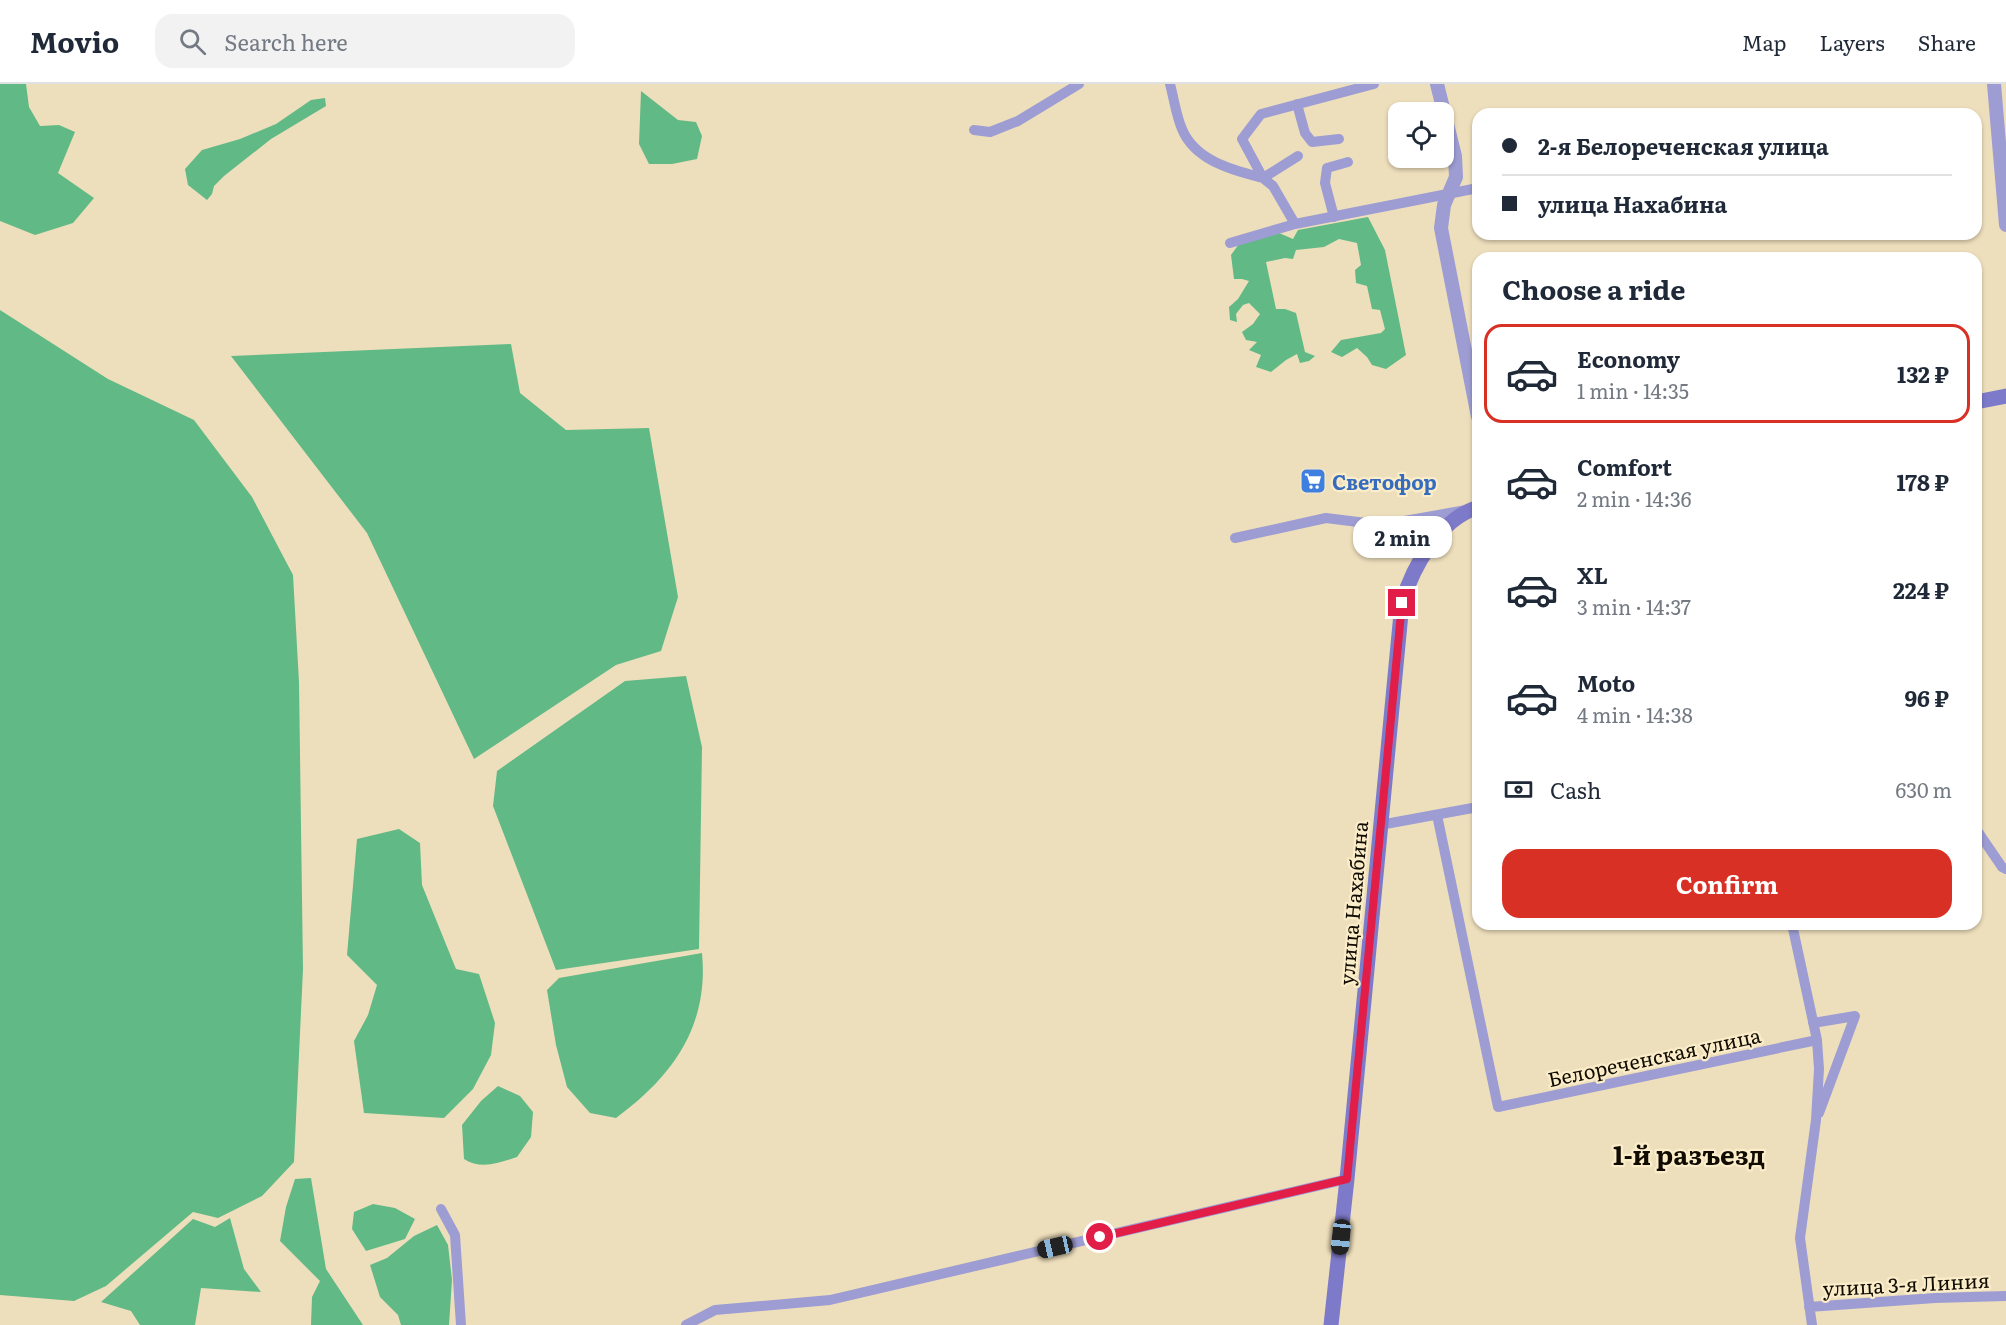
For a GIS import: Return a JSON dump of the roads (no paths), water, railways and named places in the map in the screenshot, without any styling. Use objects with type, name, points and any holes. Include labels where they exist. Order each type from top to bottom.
[{"type":"main road","points":[[1982,401],[2006,396]]},
{"type":"main road","name":"улица Нахабина","points":[[1331,1325],[1402,603],[1408,582],[1423,555],[1446,528],[1472,509]]},
{"type":"street","points":[[974,130],[990,132],[1018,121],[1079,84]]},
{"type":"street","points":[[1170,84],[1182,131],[1198,152],[1227,168],[1263,178],[1298,156]]},
{"type":"street","points":[[1295,224],[1273,186],[1263,178],[1242,139],[1261,114],[1374,84]]},
{"type":"street","points":[[1437,84],[1455,156],[1455,177],[1444,205],[1441,228],[1472,386]]},
{"type":"street","points":[[1993,84],[2006,225]]},
{"type":"street","points":[[1297,104],[1305,133],[1312,142],[1340,140]]},
{"type":"street","points":[[1334,217],[1325,183],[1327,168],[1348,162]]},
{"type":"street","points":[[1230,243],[1295,224],[1472,189]]},
{"type":"street","points":[[1235,538],[1326,518],[1382,525],[1472,508]]},
{"type":"street","points":[[1380,825],[1472,808]]},
{"type":"street","name":"Белореченская улица","points":[[1437,815],[1498,1107],[1817,1040]]},
{"type":"street","points":[[1982,838],[2002,867],[2006,869]]},
{"type":"street","points":[[1793,930],[1817,1040],[1819,1069],[1816,1120],[1800,1238],[1812,1325]]},
{"type":"street","points":[[1813,1023],[1855,1016],[1816,1120]]},
{"type":"street","points":[[686,1325],[715,1310],[830,1300],[1347,1179]]},
{"type":"street","points":[[441,1209],[455,1235],[461,1325]]},
{"type":"street","name":"улица 3-я Линия","points":[[1809,1307],[1935,1298],[2006,1296]]},
{"type":"place","name":"Светофор","points":[[1313,481]]},
{"type":"district","name":"1-й разъезд","points":[[1689,1153]]}]
